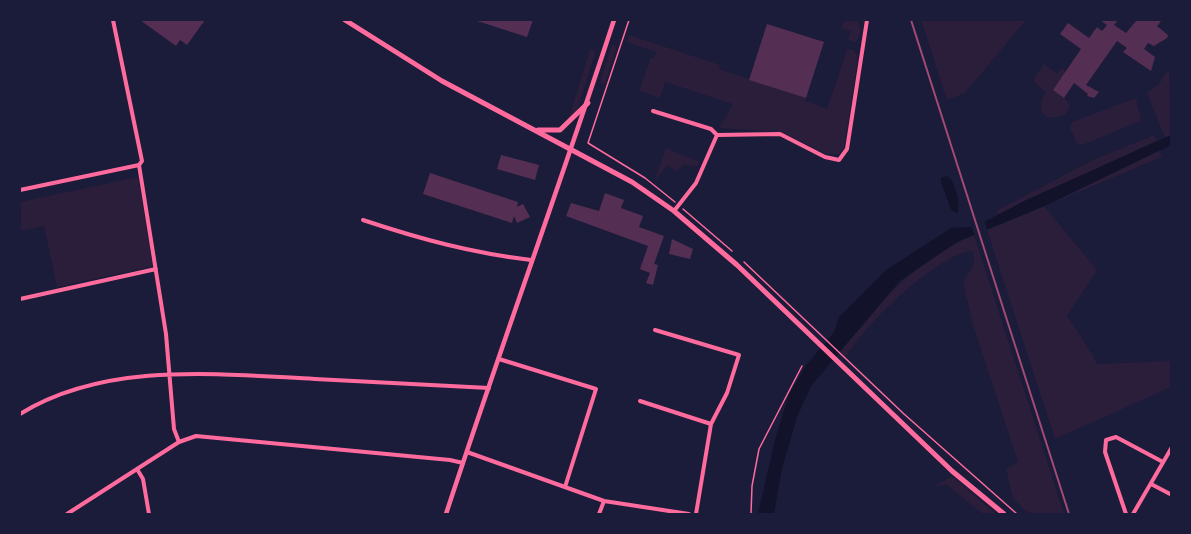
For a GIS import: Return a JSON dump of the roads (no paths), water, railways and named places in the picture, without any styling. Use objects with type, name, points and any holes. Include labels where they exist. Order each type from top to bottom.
[{"type":"main road","points":[[345,20],[442,81],[632,182],[674,211],[817,335],[952,471],[1004,514]]},
{"type":"main road","points":[[446,514],[531,260],[588,103],[614,20]]},
{"type":"main road","points":[[533,130],[551,132],[561,130],[588,103]]},
{"type":"street","points":[[113,20],[143,156],[139,165],[156,269],[170,375],[174,429],[179,442]]},
{"type":"street","points":[[653,111],[711,129],[717,135],[770,132],[825,157],[839,160],[847,148],[867,20]]},
{"type":"street","points":[[674,211],[696,183],[717,135]]},
{"type":"street","points":[[20,190],[139,165]]},
{"type":"street","points":[[363,220],[477,254],[531,260]]},
{"type":"street","points":[[20,299],[156,269]]},
{"type":"street","points":[[654,330],[739,355],[727,393],[711,424],[696,514]]},
{"type":"street","points":[[499,359],[596,389],[565,487]]},
{"type":"street","points":[[20,414],[54,397],[101,383],[170,375],[257,376],[489,388]]},
{"type":"street","points":[[640,401],[711,424]]},
{"type":"street","points":[[67,514],[189,437],[206,436],[463,463]]},
{"type":"street","points":[[1126,514],[1105,452],[1106,440],[1116,437],[1163,462]]},
{"type":"street","points":[[1133,514],[1172,447]]},
{"type":"street","points":[[467,452],[604,501],[689,514]]},
{"type":"street","points":[[137,469],[143,479],[148,514]]},
{"type":"street","points":[[1151,484],[1172,495]]},
{"type":"street","points":[[599,514],[604,501]]},
{"type":"railway","points":[[911,20],[1069,514]]}]
